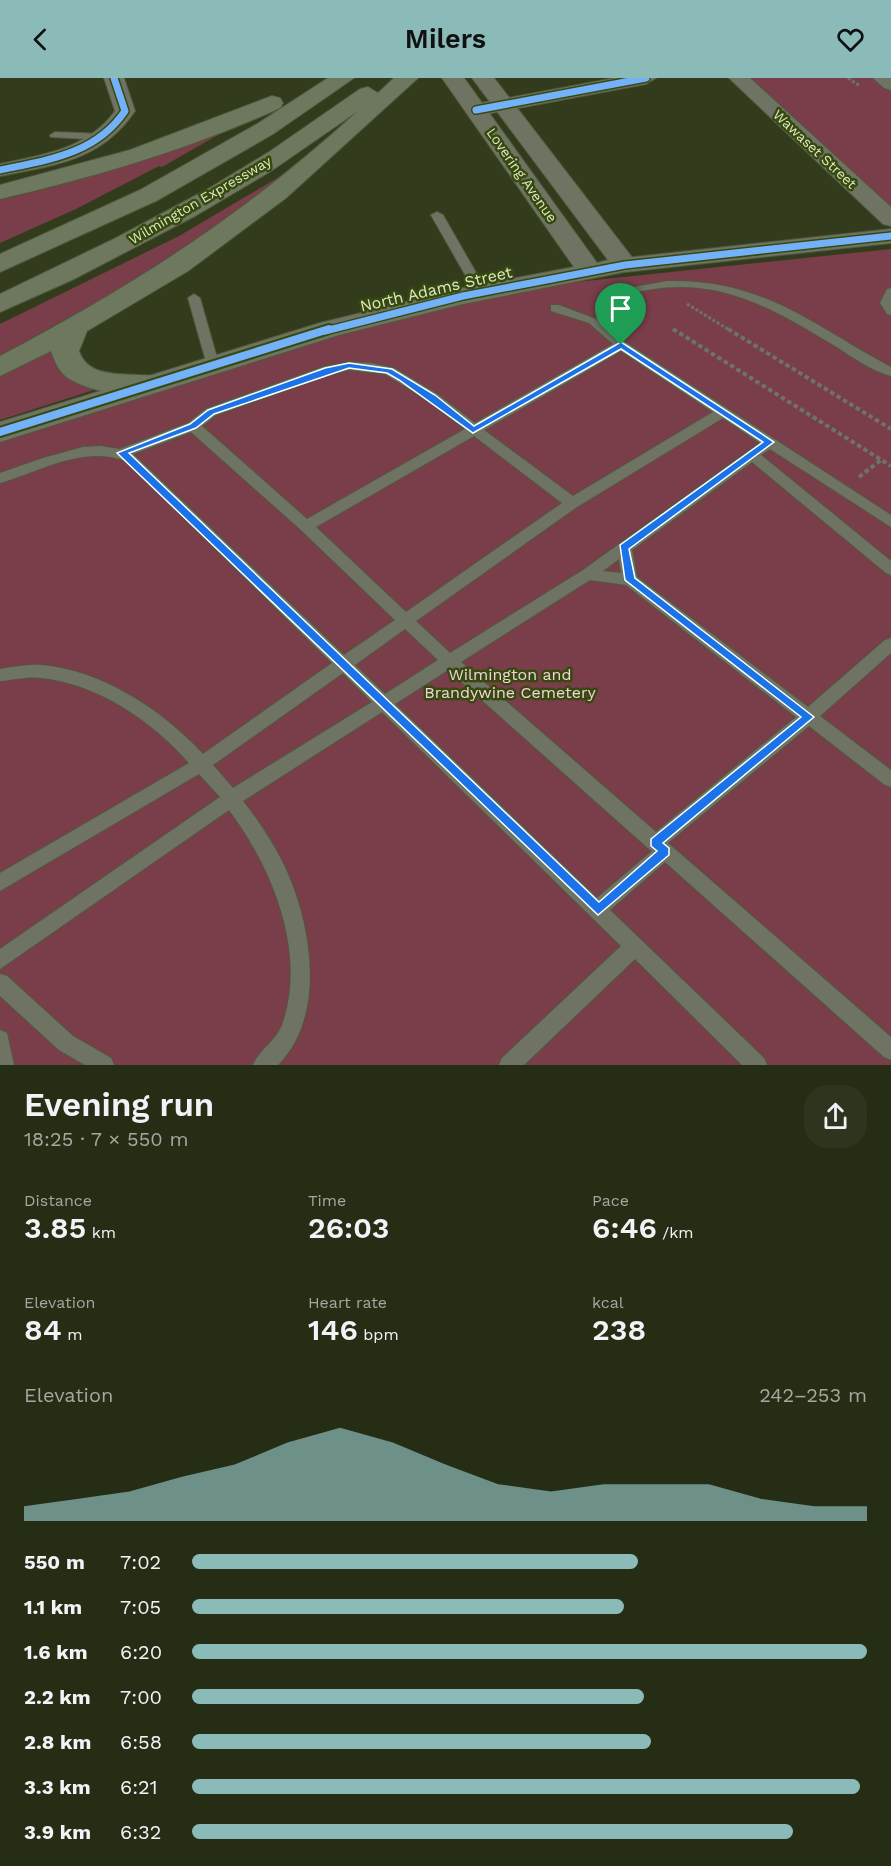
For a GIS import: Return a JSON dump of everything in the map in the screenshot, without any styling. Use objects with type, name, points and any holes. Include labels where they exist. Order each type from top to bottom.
[{"type":"highway","points":[[0,192],[96,169],[187,139],[253,112],[315,78]]},
{"type":"highway","name":"Wilmington Expressway","points":[[0,264],[149,195],[265,129],[343,78]]},
{"type":"highway","name":"Wilmington Expressway","points":[[0,304],[109,253],[220,192],[249,175],[390,78]]},
{"type":"highway","points":[[0,367],[75,327],[188,258],[276,195],[348,135],[406,78]]},
{"type":"highway","points":[[0,259],[51,241]]},
{"type":"highway","points":[[75,327],[65,351],[69,363],[80,373],[105,381],[154,384]]},
{"type":"street","points":[[0,170],[82,149],[105,137],[118,124],[125,111],[114,78]]},
{"type":"street","name":"Lovering Avenue","points":[[453,78],[590,272]]},
{"type":"street","name":"Lovering Avenue","points":[[483,78],[625,265]]},
{"type":"street","points":[[476,110],[646,78]]},
{"type":"street","name":"Wawaset Street","points":[[739,78],[891,219]]},
{"type":"street","points":[[883,78],[891,84]]},
{"type":"street","name":"North Adams Street","points":[[0,432],[330,329],[482,292],[625,265],[891,236]]},
{"type":"lane","points":[[55,135],[105,137]]},
{"type":"lane","points":[[437,215],[482,292]]},
{"type":"lane","points":[[621,345],[613,336],[605,315],[617,294],[637,286],[713,287],[752,296],[891,373]]},
{"type":"lane","points":[[891,292],[885,303],[891,311]]},
{"type":"lane","points":[[194,298],[213,365]]},
{"type":"lane","points":[[555,308],[592,320],[621,345],[891,522]]},
{"type":"lane","points":[[306,526],[621,345]]},
{"type":"lane","points":[[0,478],[87,451],[122,453],[193,426],[211,412],[328,370],[349,366],[389,371],[402,378],[432,397],[572,503]]},
{"type":"lane","points":[[0,883],[203,763],[572,503],[723,412]]},
{"type":"lane","points":[[193,426],[408,619],[450,662],[891,1050]]},
{"type":"lane","points":[[0,960],[231,799],[588,574],[770,442]]},
{"type":"lane","points":[[122,453],[130,458],[342,665],[598,909],[757,1065]]},
{"type":"lane","points":[[752,455],[891,569]]},
{"type":"lane","points":[[624,548],[630,580]]},
{"type":"lane","points":[[588,574],[630,580],[891,780]]},
{"type":"lane","points":[[598,909],[660,847],[891,644]]},
{"type":"lane","points":[[0,675],[45,672],[102,689],[157,722],[203,763],[269,854],[292,915],[300,956],[298,995],[290,1036],[263,1065]]},
{"type":"lane","points":[[509,1065],[635,946]]},
{"type":"lane","points":[[0,983],[66,1043],[104,1065]]},
{"type":"lane","points":[[0,1040],[4,1065]]},
{"type":"path","points":[[678,298],[891,429]]},
{"type":"path","points":[[674,329],[891,466]]},
{"type":"green space","points":[[739,78],[891,78],[891,219]]},
{"type":"green space","points":[[244,120],[162,167],[159,166],[76,209],[0,243],[0,200],[124,165]]},
{"type":"green space","points":[[284,174],[235,216],[120,289],[0,356],[0,324],[179,236]]},
{"type":"green space","name":"Wilmington and Brandywine Cemetery","points":[[891,249],[891,1065],[0,1065],[0,437],[248,356],[529,287]]},
{"type":"green space","points":[[51,349],[58,365],[64,371],[100,388],[0,420],[0,377]]},
{"type":"cycle path","points":[[0,170],[53,159],[87,146],[102,137],[115,126],[125,111],[114,78]]},
{"type":"cycle path","points":[[476,110],[646,78]]},
{"type":"cycle path","points":[[0,432],[330,329],[463,296],[625,265],[891,236]]},
{"type":"route","points":[[621,345],[770,442],[624,548],[630,580],[808,717],[655,843],[665,851],[598,909],[342,665],[130,458],[122,453],[193,426],[211,412],[328,370],[349,366],[389,371],[432,397],[473,430],[621,345]]}]
